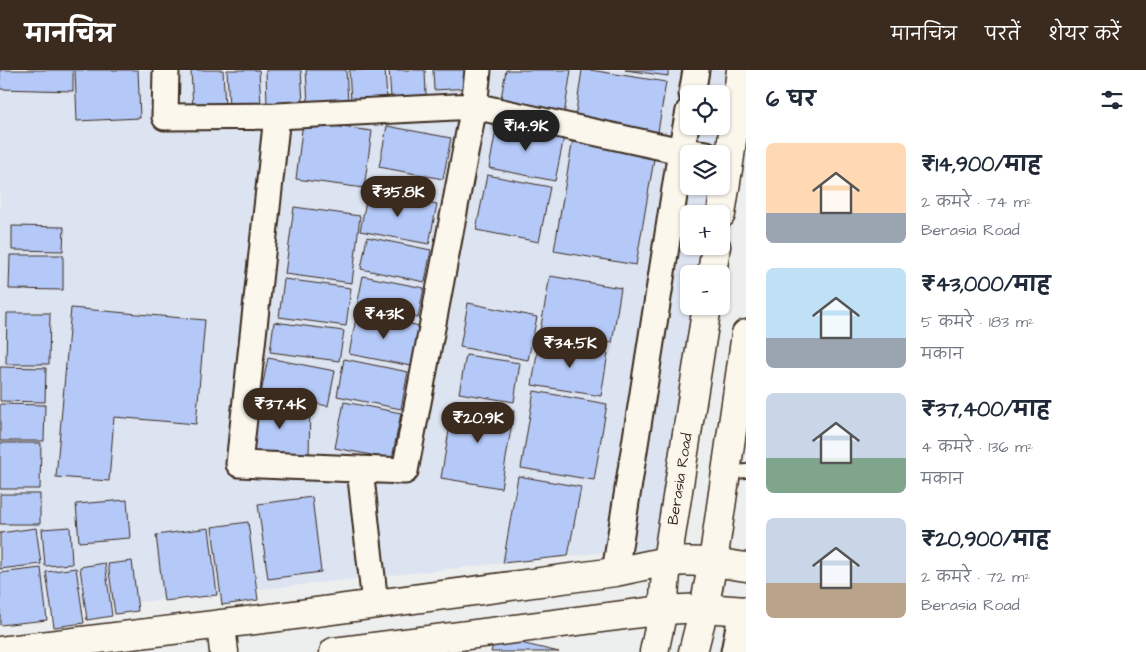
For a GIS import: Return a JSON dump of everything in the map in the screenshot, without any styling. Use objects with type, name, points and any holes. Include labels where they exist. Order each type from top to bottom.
[{"type":"main road","points":[[722,145],[741,70]]},
{"type":"main road","name":"Berasia Road","points":[[654,652],[662,610],[667,561],[706,315]]},
{"type":"main road","points":[[693,652],[736,472],[746,334]]},
{"type":"main road","points":[[0,650],[221,624],[615,572],[667,561],[713,562],[746,567]]},
{"type":"main road","points":[[334,652],[662,610],[704,608],[744,611]]},
{"type":"main road","points":[[221,624],[224,652]]},
{"type":"street","points":[[166,70],[165,117],[277,116],[474,106],[680,151]]},
{"type":"street","points":[[277,116],[239,464],[406,471],[474,106],[478,70]]},
{"type":"street","points":[[694,85],[696,70]]},
{"type":"street","points":[[615,572],[680,157]]},
{"type":"street","points":[[360,469],[375,604]]},
{"type":"street","points":[[734,652],[744,611]]},
{"type":"shaded area","points":[[0,70],[732,70],[730,85],[680,85],[680,135],[723,135],[722,145],[680,145],[680,195],[719,195],[718,205],[680,205],[680,255],[713,255],[712,265],[680,265],[680,315],[707,315],[678,602],[606,552],[0,617]]},
{"type":"building","points":[[0,70],[73,70],[73,91],[0,89]]},
{"type":"building","points":[[75,70],[138,70],[140,118],[77,121]]},
{"type":"building","points":[[191,70],[223,70],[225,107],[193,108]]},
{"type":"building","points":[[227,70],[259,70],[261,105],[229,107]]},
{"type":"building","points":[[266,70],[301,70],[303,103],[267,105]]},
{"type":"building","points":[[306,70],[346,70],[348,102],[308,104]]},
{"type":"building","points":[[349,70],[385,70],[387,99],[351,101]]},
{"type":"building","points":[[389,70],[425,70],[426,95],[391,97]]},
{"type":"building","points":[[433,70],[470,70],[471,88],[434,90]]},
{"type":"building","points":[[506,70],[571,70],[564,115],[500,104]]},
{"type":"building","points":[[582,70],[666,82],[657,138],[574,125]]},
{"type":"building","points":[[625,70],[668,70],[668,76]]},
{"type":"building","points":[[303,122],[372,131],[364,188],[296,179]]},
{"type":"building","points":[[497,124],[564,137],[555,181],[489,168]]},
{"type":"building","points":[[387,126],[451,138],[443,179],[379,167]]},
{"type":"building","points":[[573,139],[655,153],[636,265],[554,251]]},
{"type":"building","points":[[487,175],[550,187],[539,242],[476,230]]},
{"type":"building","points":[[368,191],[437,204],[429,244],[360,231]]},
{"type":"building","points":[[294,207],[360,216],[352,283],[285,274]]},
{"type":"building","points":[[12,226],[64,227],[63,251],[12,250]]},
{"type":"building","points":[[367,237],[431,250],[425,282],[361,269]]},
{"type":"building","points":[[10,255],[63,255],[63,290],[9,289]]},
{"type":"building","points":[[363,276],[424,288],[418,318],[357,306]]},
{"type":"building","points":[[550,276],[621,288],[612,343],[540,331]]},
{"type":"building","points":[[284,279],[351,288],[346,326],[279,317]]},
{"type":"building","points":[[468,303],[537,317],[528,360],[460,347]]},
{"type":"building","points":[[71,308],[205,320],[196,424],[114,417],[109,481],[56,477]]},
{"type":"building","points":[[7,313],[50,313],[49,364],[6,364]]},
{"type":"building","points":[[357,313],[420,326],[411,366],[349,354]]},
{"type":"building","points":[[274,322],[344,331],[339,361],[270,352]]},
{"type":"building","points":[[539,341],[608,353],[601,396],[532,385]]},
{"type":"building","points":[[466,355],[520,363],[514,402],[459,393]]},
{"type":"building","points":[[268,358],[335,371],[328,406],[261,393]]},
{"type":"building","points":[[344,359],[408,372],[401,409],[337,396]]},
{"type":"building","points":[[0,367],[46,368],[45,402],[0,401]]},
{"type":"building","points":[[534,391],[607,404],[594,480],[521,468]]},
{"type":"building","points":[[454,401],[514,411],[501,488],[441,478]]},
{"type":"building","points":[[344,402],[401,413],[392,459],[335,448]]},
{"type":"building","points":[[251,403],[310,404],[309,458],[250,457]]},
{"type":"building","points":[[0,404],[45,405],[44,441],[0,441]]},
{"type":"building","points":[[0,443],[41,443],[40,489],[0,489]]},
{"type":"building","points":[[518,476],[581,487],[568,556],[503,563]]},
{"type":"building","points":[[0,494],[40,494],[40,524],[0,524]]},
{"type":"building","points":[[312,497],[321,572],[268,579],[258,504]]},
{"type":"building","points":[[127,500],[130,538],[79,542],[76,504]]},
{"type":"building","points":[[248,522],[258,600],[222,605],[212,527]]},
{"type":"building","points":[[70,527],[72,564],[45,566],[42,529]]},
{"type":"building","points":[[36,528],[41,564],[0,569],[0,533]]},
{"type":"building","points":[[209,528],[217,595],[164,601],[156,535]]},
{"type":"building","points":[[132,561],[138,611],[115,614],[108,564]]},
{"type":"building","points":[[105,563],[112,616],[87,620],[80,567]]},
{"type":"building","points":[[41,568],[47,620],[0,625],[0,573]]},
{"type":"building","points":[[76,568],[84,623],[54,627],[46,572]]},
{"type":"building","points":[[495,637],[559,652],[491,652]]}]
